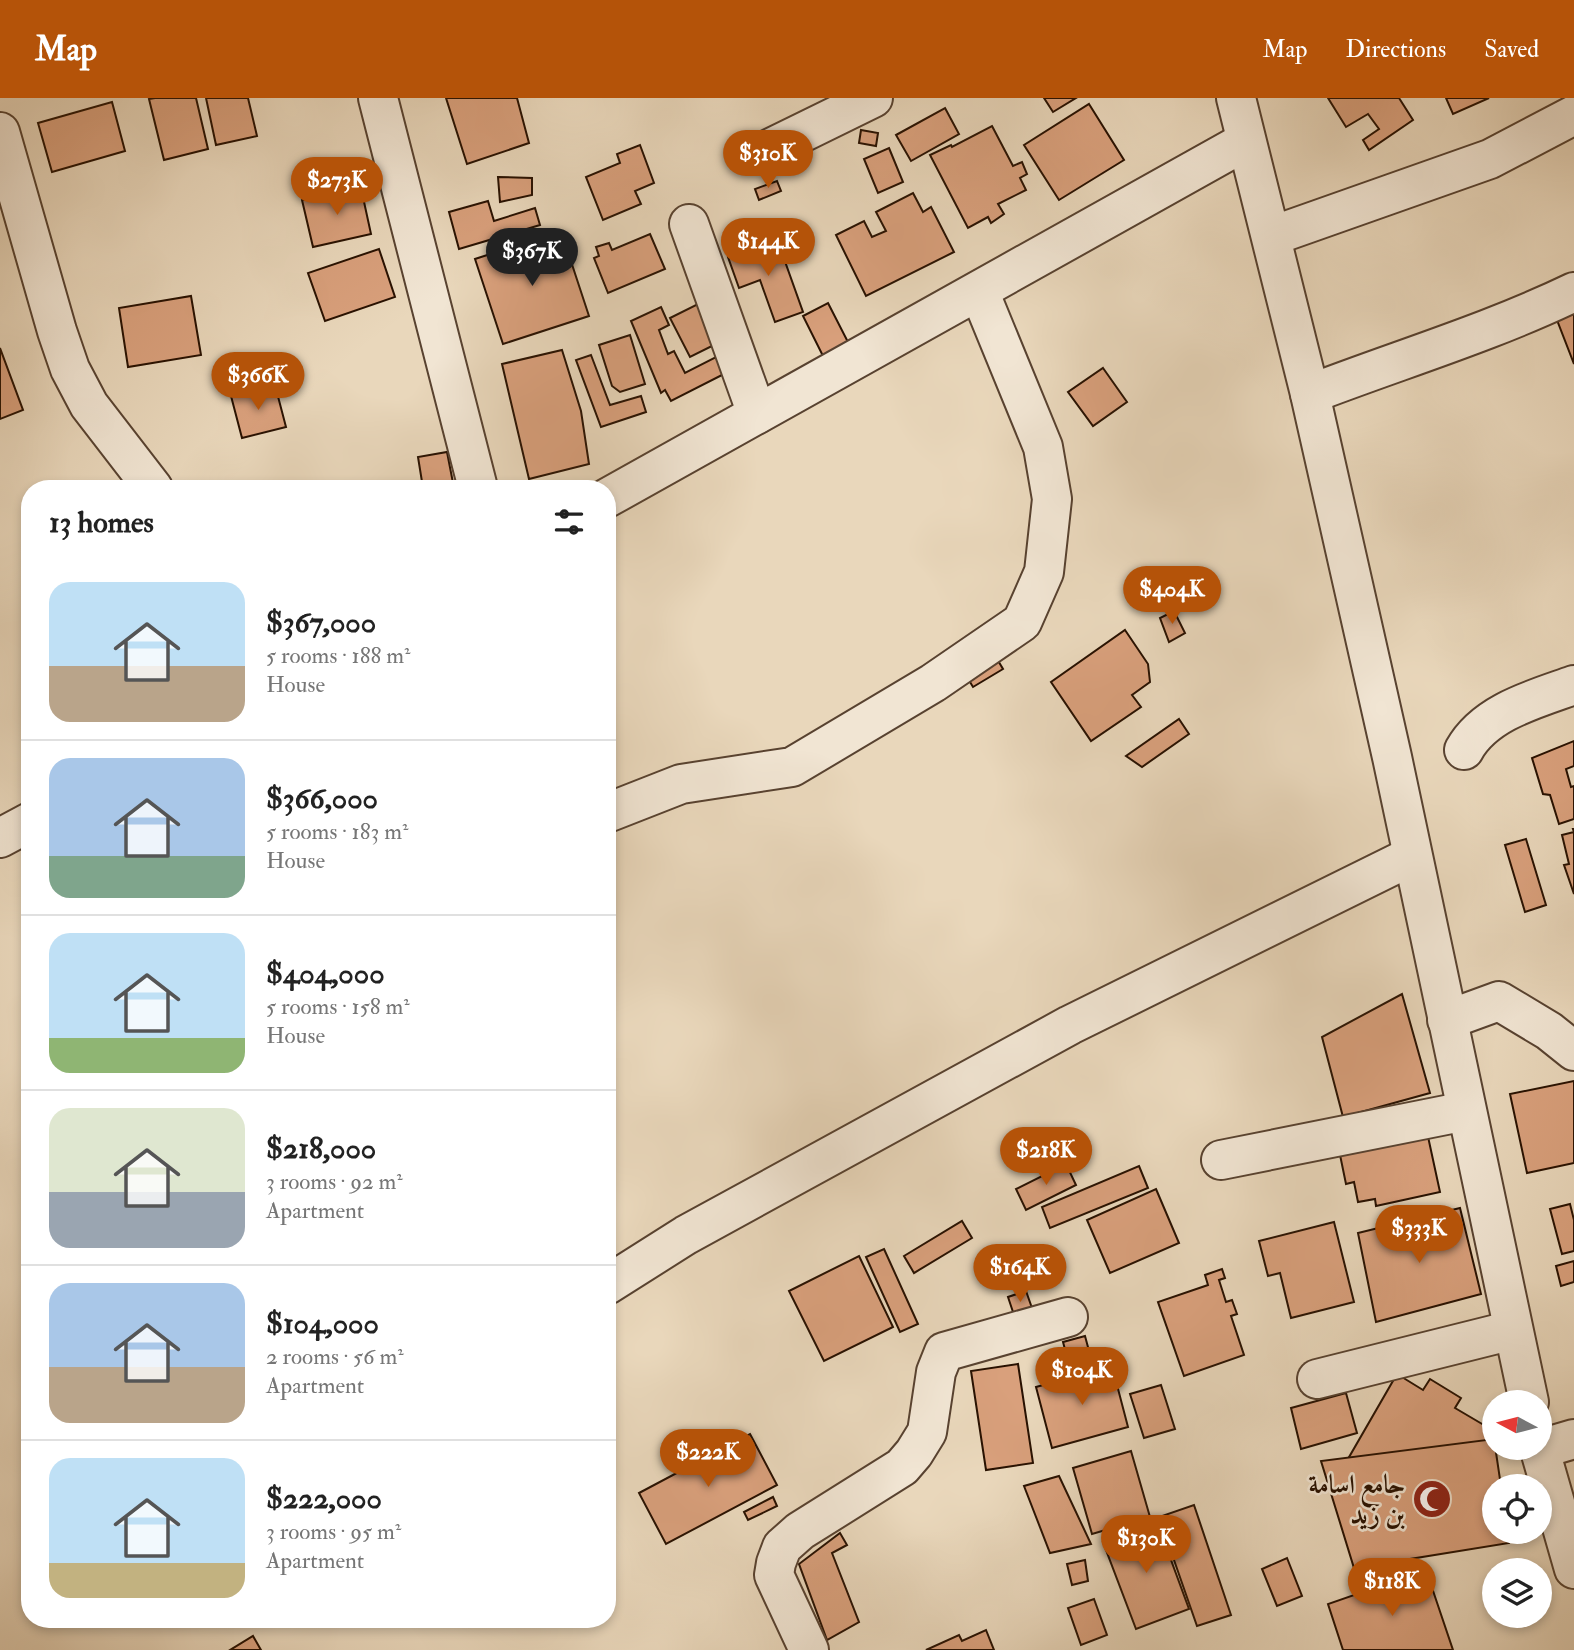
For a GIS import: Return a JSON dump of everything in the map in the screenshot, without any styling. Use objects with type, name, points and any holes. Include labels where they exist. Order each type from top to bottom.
[{"type":"street","points":[[378,98],[476,480]]},
{"type":"street","points":[[763,152],[873,98]]},
{"type":"street","points":[[1236,98],[1310,394],[1526,1390]]},
{"type":"street","points":[[1272,236],[1490,159],[1574,115]]},
{"type":"street","points":[[0,132],[70,369],[89,405],[147,480]]},
{"type":"street","points":[[616,493],[1247,141]]},
{"type":"street","points":[[689,223],[757,414]]},
{"type":"street","points":[[616,809],[681,784],[792,767],[933,683],[1022,622],[1044,572],[1052,499],[1043,447],[979,291]]},
{"type":"street","points":[[1310,394],[1523,317],[1574,292]]},
{"type":"street","points":[[1464,750],[1482,725],[1545,695],[1574,685]]},
{"type":"street","points":[[0,838],[21,827]]},
{"type":"street","points":[[616,1278],[686,1235],[1070,1025],[1412,856]]},
{"type":"street","points":[[1447,1020],[1499,1001],[1549,1031],[1574,1051]]},
{"type":"street","points":[[1221,1160],[1466,1111]]},
{"type":"street","points":[[809,1650],[774,1575],[782,1547],[800,1531],[902,1467],[927,1432],[936,1372],[944,1352],[1068,1317]]},
{"type":"street","points":[[1317,1379],[1513,1330]]},
{"type":"street","points":[[1552,1450],[1574,1570]]},
{"type":"building","points":[[196,98],[208,149],[164,160],[149,99]]},
{"type":"building","points":[[206,98],[248,98],[257,136],[216,145]]},
{"type":"building","points":[[446,98],[517,98],[529,143],[467,164]]},
{"type":"building","points":[[1044,98],[1076,98],[1053,112]]},
{"type":"building","points":[[1328,98],[1399,98],[1413,120],[1369,150],[1363,140],[1379,129],[1368,114],[1346,127]]},
{"type":"building","points":[[1446,98],[1489,98],[1453,114]]},
{"type":"building","points":[[112,102],[125,151],[52,172],[38,123]]},
{"type":"building","points":[[1089,104],[1124,160],[1059,200],[1024,145]]},
{"type":"building","points":[[945,108],[959,134],[911,161],[896,135]]},
{"type":"building","points":[[992,126],[1013,166],[1022,162],[1027,174],[1020,178],[1026,190],[998,204],[1004,214],[991,223],[988,217],[968,228],[930,155]]},
{"type":"building","points":[[861,130],[878,133],[876,146],[859,143]]},
{"type":"building","points":[[640,145],[654,183],[635,191],[641,204],[603,220],[586,177],[620,163],[617,154]]},
{"type":"building","points":[[889,148],[903,182],[878,193],[864,159]]},
{"type":"building","points":[[498,177],[532,178],[532,195],[500,202]]},
{"type":"building","points":[[777,181],[781,191],[759,200],[755,189]]},
{"type":"building","points":[[361,188],[371,234],[313,247],[302,200]]},
{"type":"building","points":[[913,193],[923,212],[931,207],[954,252],[866,296],[836,235],[864,221],[872,237],[886,231],[876,212]]},
{"type":"building","points":[[488,201],[494,221],[535,208],[540,225],[459,249],[449,212]]},
{"type":"building","points":[[561,231],[589,316],[503,344],[475,259]]},
{"type":"building","points":[[650,234],[665,269],[608,293],[594,258],[599,256],[596,247],[609,243],[612,250]]},
{"type":"building","points":[[777,239],[803,312],[775,322],[760,280],[739,288],[728,257]]},
{"type":"building","points":[[379,249],[395,297],[325,321],[308,273]]},
{"type":"building","points":[[191,296],[201,355],[128,367],[119,308]]},
{"type":"building","points":[[828,303],[850,346],[824,358],[803,316]]},
{"type":"building","points":[[698,304],[718,343],[690,357],[670,318]]},
{"type":"building","points":[[661,307],[669,325],[659,330],[668,354],[674,351],[685,373],[716,357],[724,374],[671,401],[665,390],[661,393],[631,321]]},
{"type":"building","points":[[1574,313],[1574,364],[1557,320]]},
{"type":"building","points":[[630,335],[645,384],[620,392],[612,386],[599,345]]},
{"type":"building","points":[[0,348],[23,410],[0,419]]},
{"type":"building","points":[[562,350],[581,411],[589,464],[529,479],[502,364]]},
{"type":"building","points":[[591,355],[610,405],[641,396],[646,412],[601,427],[576,360]]},
{"type":"building","points":[[1103,368],[1127,402],[1093,426],[1068,392]]},
{"type":"building","points":[[275,385],[286,427],[242,438],[231,396]]},
{"type":"building","points":[[447,452],[452,480],[422,480],[418,457]]},
{"type":"building","points":[[1174,611],[1185,633],[1169,642],[1160,618]]},
{"type":"building","points":[[1125,630],[1148,664],[1150,682],[1132,695],[1141,707],[1091,741],[1051,682]]},
{"type":"building","points":[[994,654],[1003,669],[973,687],[964,672]]},
{"type":"building","points":[[1179,719],[1189,734],[1142,767],[1126,756]]},
{"type":"building","points":[[1574,741],[1574,766],[1566,769],[1571,787],[1574,786],[1574,819],[1559,824],[1550,795],[1543,794],[1532,758]]},
{"type":"building","points":[[1574,832],[1574,894],[1564,865],[1569,864],[1562,835]]},
{"type":"building","points":[[1526,839],[1546,905],[1525,912],[1505,845]]},
{"type":"building","points":[[1402,994],[1430,1093],[1343,1117],[1322,1037]]},
{"type":"building","points":[[1574,1081],[1574,1163],[1527,1173],[1510,1094]]},
{"type":"building","points":[[1427,1132],[1440,1192],[1376,1206],[1375,1199],[1358,1202],[1354,1182],[1346,1184],[1339,1150]]},
{"type":"building","points":[[1066,1164],[1076,1185],[1026,1210],[1016,1189]]},
{"type":"building","points":[[1139,1166],[1148,1188],[1050,1228],[1042,1207]]},
{"type":"building","points":[[1156,1189],[1179,1243],[1110,1273],[1087,1220]]},
{"type":"building","points":[[1570,1204],[1574,1220],[1574,1251],[1562,1254],[1550,1209]]},
{"type":"building","points":[[1460,1208],[1481,1294],[1376,1322],[1358,1233]]},
{"type":"building","points":[[962,1221],[972,1238],[914,1273],[904,1256]]},
{"type":"building","points":[[1334,1222],[1354,1302],[1291,1318],[1280,1273],[1268,1276],[1259,1241]]},
{"type":"building","points":[[884,1249],[918,1324],[900,1332],[866,1257]]},
{"type":"building","points":[[859,1256],[893,1327],[824,1361],[789,1291]]},
{"type":"building","points":[[1574,1261],[1574,1282],[1561,1286],[1556,1266]]},
{"type":"building","points":[[1222,1269],[1225,1278],[1219,1280],[1226,1302],[1232,1300],[1237,1314],[1231,1316],[1244,1355],[1184,1376],[1158,1302],[1208,1285],[1205,1275]]},
{"type":"building","points":[[1026,1291],[1033,1311],[1015,1318],[1008,1297]]},
{"type":"building","points":[[1085,1336],[1092,1362],[1070,1368],[1063,1342]]},
{"type":"building","points":[[1018,1364],[1033,1463],[986,1470],[971,1371]]},
{"type":"building","points":[[1112,1366],[1128,1427],[1052,1448],[1036,1387]]},
{"type":"building","points":[[1397,1374],[1423,1390],[1430,1379],[1461,1398],[1455,1408],[1482,1424],[1483,1460],[1439,1537],[1337,1478]]},
{"type":"building","points":[[1161,1385],[1175,1429],[1144,1438],[1130,1394]]},
{"type":"building","points":[[1346,1393],[1357,1433],[1301,1449],[1291,1408]]},
{"type":"building","points":[[750,1434],[777,1485],[666,1544],[639,1493]]},
{"type":"building","points":[[1482,1441],[1482,1460],[1497,1460],[1499,1474],[1482,1474],[1482,1544],[1503,1544],[1354,1568],[1321,1461]]},
{"type":"building","points":[[1131,1451],[1150,1517],[1092,1534],[1073,1468]]},
{"type":"building","points":[[1059,1476],[1091,1544],[1050,1553],[1024,1486]]},
{"type":"building","points":[[773,1497],[777,1506],[748,1520],[744,1512]]},
{"type":"building","points":[[1194,1505],[1231,1615],[1197,1626],[1159,1517]]},
{"type":"building","points":[[1157,1522],[1189,1609],[1136,1629],[1103,1542]]},
{"type":"building","points":[[840,1533],[847,1545],[832,1553],[859,1622],[827,1640],[799,1564]]},
{"type":"building","points":[[1287,1558],[1302,1596],[1277,1606],[1262,1569]]},
{"type":"building","points":[[1085,1560],[1088,1581],[1072,1585],[1067,1564]]},
{"type":"building","points":[[1426,1570],[1453,1650],[1343,1650],[1328,1604]]},
{"type":"building","points":[[1094,1599],[1107,1635],[1081,1645],[1068,1608]]},
{"type":"building","points":[[986,1630],[994,1650],[926,1650],[959,1635],[962,1641]]},
{"type":"building","points":[[253,1636],[261,1650],[230,1650]]},
{"type":"place","name":"جامع اسامة بن زيد","points":[[1432,1499]]}]
